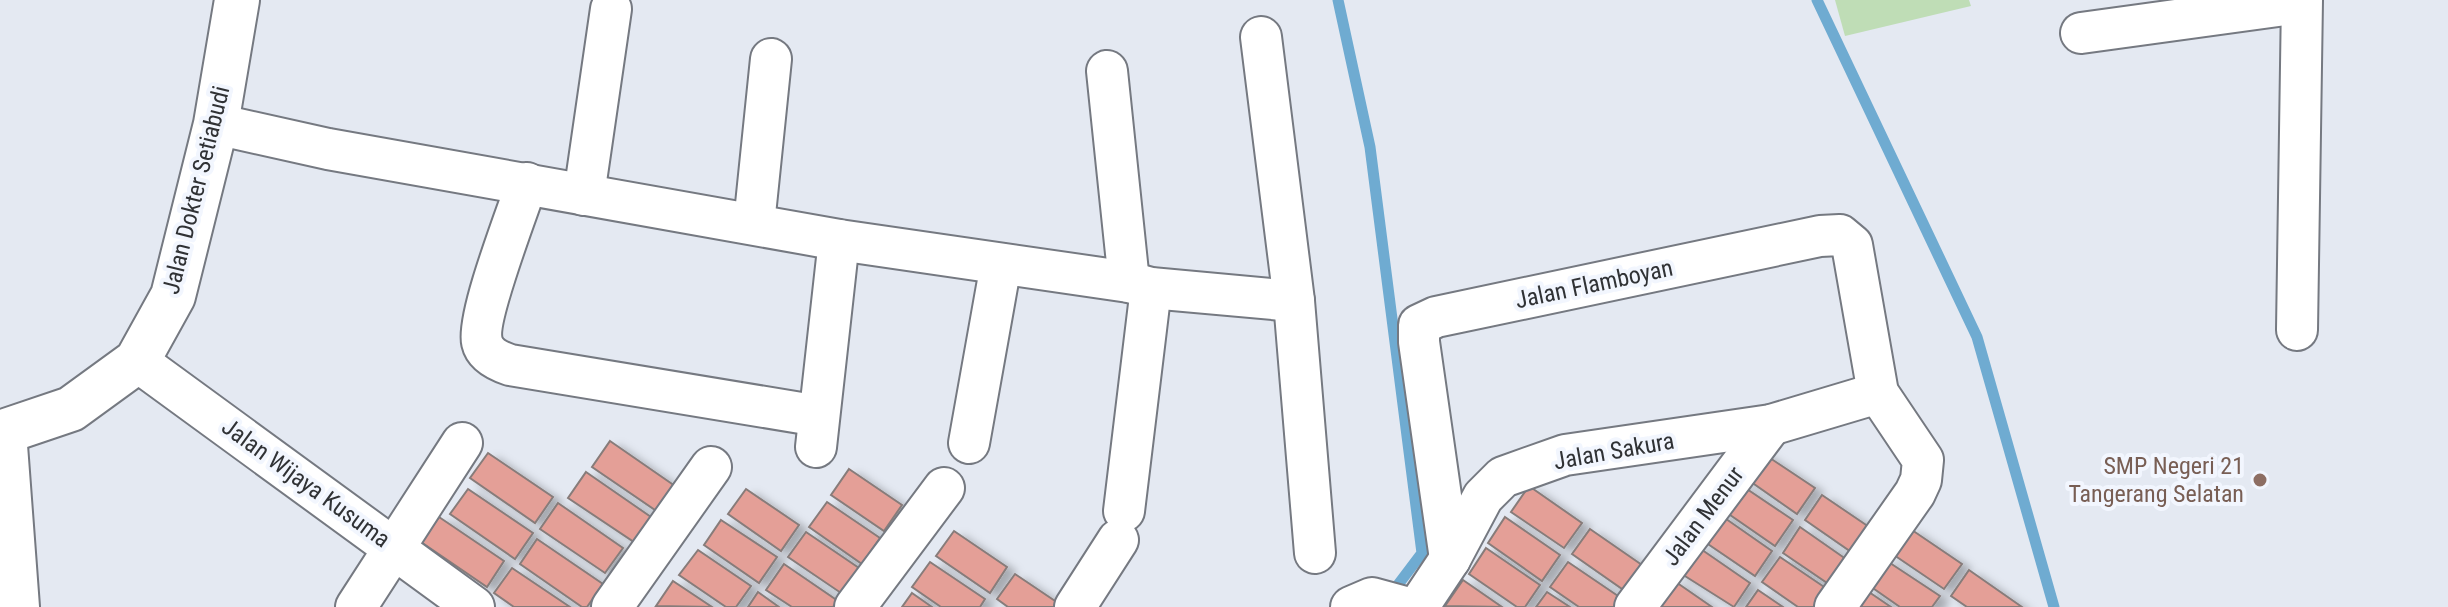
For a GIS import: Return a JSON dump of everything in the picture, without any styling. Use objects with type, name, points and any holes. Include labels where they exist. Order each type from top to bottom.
[{"type":"main road","name":"Jalan Dokter Setiabudi","points":[[3,432],[71,409],[137,361],[173,296],[216,124],[237,0]]},
{"type":"street","points":[[2081,33],[2301,2],[2297,330]]},
{"type":"street","points":[[584,195],[611,9]]},
{"type":"street","points":[[1261,37],[1294,301],[1315,553]]},
{"type":"street","points":[[754,224],[771,59]]},
{"type":"street","points":[[1075,607],[1121,525],[1140,285],[1107,71]]},
{"type":"street","points":[[216,124],[328,149],[839,240],[1140,285],[1294,301]]},
{"type":"street","points":[[527,183],[482,320],[482,345],[490,355],[510,365],[817,431],[839,240]]},
{"type":"street","name":"Jalan Flamboyan","points":[[1450,559],[1419,342],[1419,325],[1436,317],[1820,236],[1840,235],[1852,245],[1878,393]]},
{"type":"street","points":[[969,443],[1001,264]]},
{"type":"street","name":"Jalan Wijaya Kusuma","points":[[137,361],[474,607]]},
{"type":"street","points":[[1835,607],[1921,480],[1923,460],[1878,393]]},
{"type":"street","name":"Jalan Sakura","points":[[1418,607],[1450,559],[1483,497],[1503,477],[1565,455],[1771,425],[1878,393]]},
{"type":"street","name":"Jalan Menur","points":[[1635,607],[1771,425]]},
{"type":"street","points":[[3,432],[19,607]]},
{"type":"street","points":[[356,607],[462,443]]},
{"type":"street","points":[[612,607],[711,467]]},
{"type":"street","points":[[855,607],[944,488]]},
{"type":"green space","points":[[1835,0],[1969,0],[1971,6],[1845,36]]},
{"type":"building","points":[[610,441],[675,486],[658,512],[592,467]]},
{"type":"building","points":[[1761,452],[1815,488],[1797,514],[1744,477]]},
{"type":"building","points":[[488,453],[553,497],[535,523],[470,478]]},
{"type":"building","points":[[849,469],[902,505],[884,531],[831,495]]},
{"type":"building","points":[[586,472],[651,517],[634,542],[568,498]]},
{"type":"building","points":[[1738,483],[1793,520],[1775,546],[1720,508]]},
{"type":"building","points":[[1529,486],[1582,523],[1564,548],[1511,512]]},
{"type":"building","points":[[468,489],[533,533],[515,559],[450,514]]},
{"type":"building","points":[[746,489],[799,525],[781,551],[728,514]]},
{"type":"building","points":[[1822,495],[1875,531],[1857,556],[1805,520]]},
{"type":"building","points":[[827,502],[880,538],[862,564],[809,527]]},
{"type":"building","points":[[558,503],[623,548],[605,573],[540,529]]},
{"type":"building","points":[[1719,514],[1772,551],[1755,576],[1702,540]]},
{"type":"building","points":[[439,517],[504,561],[487,587],[421,542]]},
{"type":"building","points":[[1505,517],[1560,555],[1542,581],[1488,543]]},
{"type":"building","points":[[721,520],[777,557],[759,583],[704,545]]},
{"type":"building","points":[[1800,527],[1853,564],[1836,589],[1783,553]]},
{"type":"building","points":[[1909,528],[1962,564],[1944,589],[1891,553]]},
{"type":"building","points":[[1590,529],[1642,565],[1625,591],[1572,554]]},
{"type":"building","points":[[954,531],[1007,567],[990,593],[936,556]]},
{"type":"building","points":[[806,532],[859,568],[841,593],[788,557]]},
{"type":"building","points":[[537,539],[603,584],[587,607],[582,607],[520,564]]},
{"type":"building","points":[[1695,545],[1750,583],[1734,607],[1677,571]]},
{"type":"building","points":[[1486,548],[1540,585],[1525,607],[1517,607],[1469,574]]},
{"type":"building","points":[[698,550],[751,586],[736,607],[726,607],[679,575]]},
{"type":"building","points":[[1780,557],[1833,593],[1823,607],[1798,607],[1762,582]]},
{"type":"building","points":[[1884,559],[1940,596],[1932,607],[1900,607],[1867,584]]},
{"type":"building","points":[[930,562],[985,599],[980,607],[941,607],[912,587]]},
{"type":"building","points":[[1568,562],[1621,598],[1615,607],[1579,607],[1550,587]]},
{"type":"building","points":[[784,564],[838,601],[833,607],[792,607],[766,590]]},
{"type":"building","points":[[512,568],[570,607],[514,607],[494,593]]},
{"type":"building","points":[[1969,570],[2022,607],[1967,607],[1951,596]]},
{"type":"building","points":[[1015,574],[1064,607],[1008,607],[997,599]]},
{"type":"building","points":[[1463,580],[1502,607],[1445,606]]},
{"type":"building","points":[[1673,580],[1712,607],[1657,607]]},
{"type":"building","points":[[673,581],[712,607],[656,606]]},
{"type":"building","points":[[1758,590],[1783,607],[1746,607]]},
{"type":"building","points":[[1866,590],[1891,607],[1854,607]]},
{"type":"building","points":[[758,592],[779,607],[748,607]]},
{"type":"building","points":[[1547,592],[1570,607],[1536,607]]},
{"type":"building","points":[[912,593],[932,607],[902,607]]},
{"type":"waterway","points":[[1338,0],[1370,147],[1422,553],[1391,594]]},
{"type":"waterway","points":[[1817,0],[1977,337],[2054,607]]},
{"type":"place","name":"SMP Negeri 21 Tangerang Selatan","points":[[2260,480]]}]
